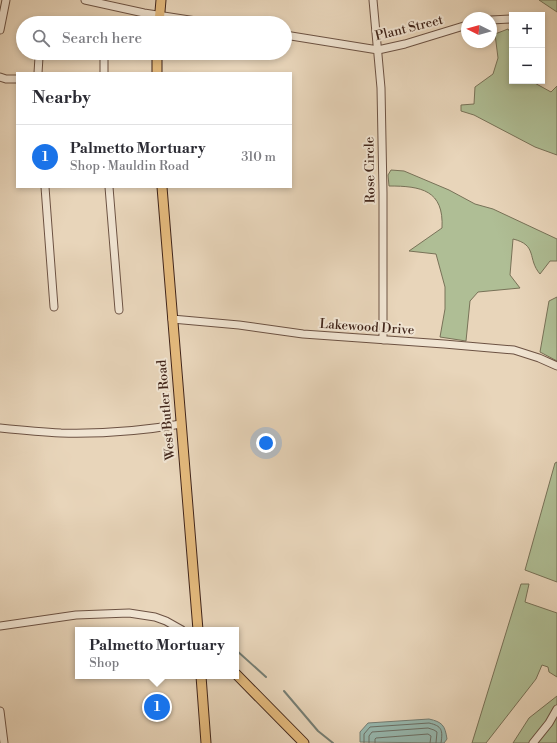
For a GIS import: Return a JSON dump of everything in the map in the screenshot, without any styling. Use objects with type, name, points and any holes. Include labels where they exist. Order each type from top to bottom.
[{"type":"main road","points":[[160,16],[161,0]]},
{"type":"main road","points":[[157,60],[157,72]]},
{"type":"main road","name":"West Butler Road","points":[[162,188],[198,627]]},
{"type":"main road","points":[[239,677],[304,743]]},
{"type":"main road","points":[[201,679],[206,743]]},
{"type":"street","points":[[0,30],[6,0]]},
{"type":"street","points":[[85,0],[148,16]]},
{"type":"street","name":"Rose Circle","points":[[373,0],[381,88],[383,340]]},
{"type":"street","points":[[497,19],[509,19]]},
{"type":"street","name":"Plant Street","points":[[292,35],[378,50],[405,44],[461,27]]},
{"type":"street","points":[[38,72],[39,60]]},
{"type":"street","points":[[104,60],[104,72]]},
{"type":"street","points":[[0,77],[6,79],[16,79]]},
{"type":"street","points":[[45,188],[54,307]]},
{"type":"street","points":[[109,188],[119,310]]},
{"type":"street","name":"Lakewood Drive","points":[[172,319],[239,325],[303,334],[514,350],[533,355],[557,366]]},
{"type":"street","points":[[0,428],[60,433],[88,433],[154,428],[181,424]]},
{"type":"street","points":[[0,626],[76,615],[129,613],[155,617],[177,627]]},
{"type":"street","points":[[533,743],[549,723],[557,709]]},
{"type":"street","points":[[0,711],[4,743]]},
{"type":"green space","points":[[539,0],[557,0],[557,12]]},
{"type":"green space","points":[[508,29],[509,30],[509,84],[536,84],[551,92],[557,86],[557,155],[535,147],[474,115],[461,111],[461,105],[474,104],[475,87],[493,74],[498,58],[497,33]]},
{"type":"green space","points":[[391,170],[404,171],[449,190],[475,204],[493,209],[557,239],[557,261],[550,261],[540,274],[526,245],[513,239],[510,275],[520,288],[478,292],[470,301],[466,341],[440,337],[445,309],[445,287],[436,254],[409,251],[442,228],[442,215],[435,198],[428,193],[411,187],[389,186],[388,175]]},
{"type":"green space","points":[[557,297],[557,361],[540,352],[549,301]]},
{"type":"green space","points":[[557,462],[557,582],[525,570],[555,463]]},
{"type":"green space","points":[[521,584],[529,584],[525,602],[557,613],[557,677],[549,672],[548,667],[542,665],[536,679],[486,743],[472,743]]},
{"type":"green space","points":[[557,696],[557,743],[513,743],[529,718]]},
{"type":"water","points":[[429,719],[437,721],[444,727],[447,739],[444,743],[360,742],[360,732],[368,723]]},
{"type":"waterway","points":[[239,653],[266,677]]},
{"type":"waterway","points":[[284,691],[318,731],[333,743]]},
{"type":"place","name":"Palmetto Mortuary","points":[[157,707]]}]
